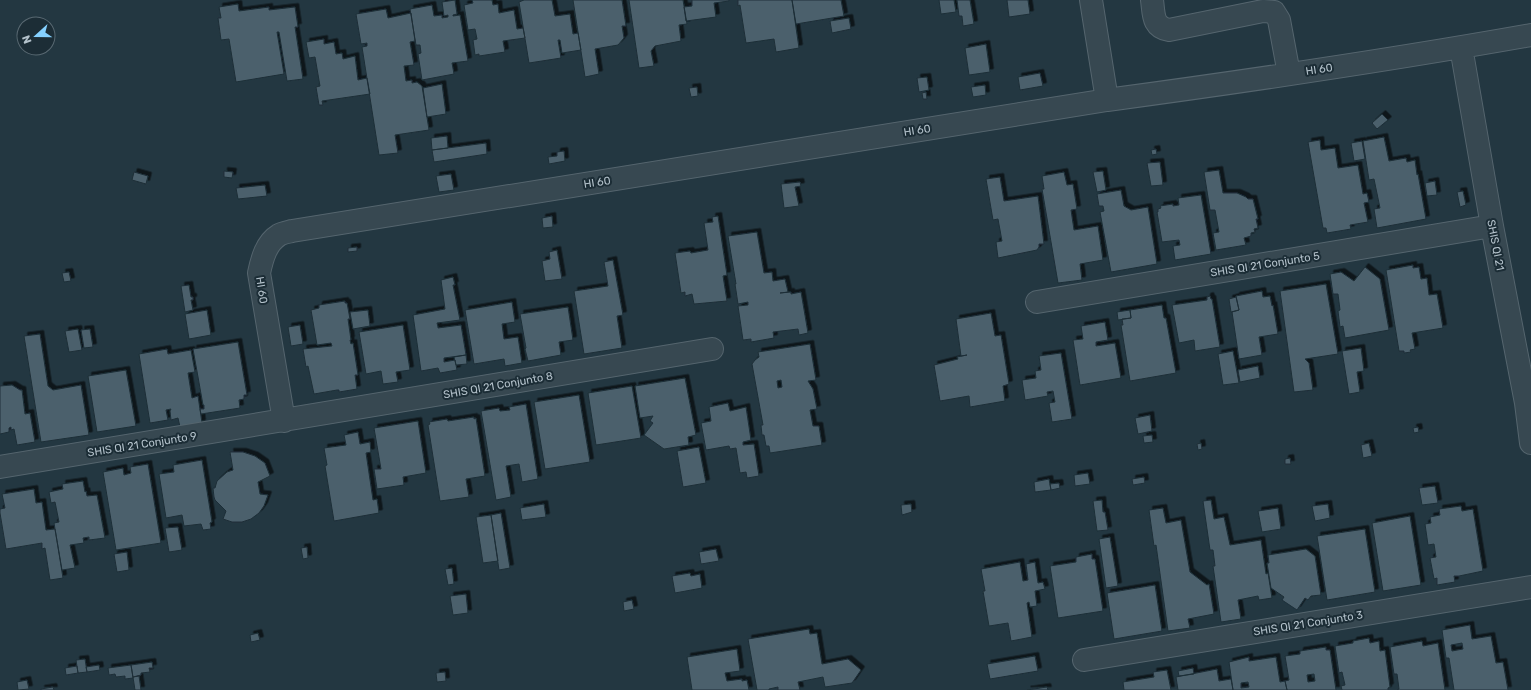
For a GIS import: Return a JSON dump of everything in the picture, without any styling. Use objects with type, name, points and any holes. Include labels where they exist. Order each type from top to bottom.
[{"type":"street","points":[[1091,0],[1107,100]]},
{"type":"street","points":[[1152,0],[1155,23],[1163,29],[1169,30],[1263,12],[1274,12],[1279,20],[1289,74]]},
{"type":"street","name":"HI 60","points":[[284,421],[259,273],[262,257],[269,244],[279,235],[292,231],[1107,100],[1289,74],[1531,35]]},
{"type":"street","name":"SHIS QI 21","points":[[1461,47],[1492,226],[1528,402],[1531,443]]},
{"type":"street","name":"SHIS QI 21 Conjunto 5","points":[[1037,302],[1492,226]]},
{"type":"street","name":"SHIS QI 21 Conjunto 8","points":[[284,421],[712,349]]},
{"type":"street","name":"SHIS QI 21 Conjunto 9","points":[[0,467],[284,421]]},
{"type":"street","name":"SHIS QI 21 Conjunto 3","points":[[1084,660],[1531,587]]},
{"type":"building","points":[[455,0],[457,14],[453,16],[460,15],[468,61],[452,63],[454,74],[422,80],[418,54],[421,53],[420,45],[416,45],[410,9],[432,5],[434,16],[442,15],[442,18],[448,17],[448,15],[444,16],[442,2]]},
{"type":"building","points":[[472,0],[492,0],[493,5],[498,4],[499,13],[514,10],[517,29],[523,28],[525,38],[503,41],[505,52],[479,56],[479,54],[475,55],[473,40],[477,39],[475,29],[468,30],[464,5],[473,3]]},
{"type":"building","points":[[524,0],[552,0],[555,16],[570,14],[573,34],[578,33],[581,50],[562,53],[560,40],[558,40],[561,58],[529,63],[519,2]]},
{"type":"building","points":[[573,0],[622,0],[626,26],[622,26],[624,38],[618,45],[595,49],[599,74],[585,77]]},
{"type":"building","points":[[629,0],[683,0],[687,24],[679,25],[681,41],[655,46],[651,51],[654,66],[639,68]]},
{"type":"building","points":[[692,0],[729,1],[714,3],[716,17],[686,21],[684,7],[692,6]]},
{"type":"building","points":[[738,0],[792,0],[799,48],[776,52],[774,39],[746,43]]},
{"type":"building","points":[[792,0],[841,0],[844,16],[796,24]]},
{"type":"building","points":[[939,0],[954,0],[956,12],[941,14]]},
{"type":"building","points":[[957,0],[970,0],[974,24],[963,26],[962,16],[959,16]]},
{"type":"building","points":[[1007,0],[1028,0],[1030,14],[1009,17]]},
{"type":"building","points":[[238,4],[239,11],[269,7],[269,10],[295,7],[298,27],[295,27],[303,79],[287,81],[279,32],[277,32],[284,74],[236,82],[229,39],[221,40],[218,18],[221,18],[219,7]]},
{"type":"building","points":[[386,9],[388,18],[411,13],[415,41],[410,42],[414,65],[404,66],[406,81],[412,80],[412,83],[417,82],[422,86],[429,130],[395,135],[398,153],[379,155],[362,47],[367,46],[367,43],[361,44],[356,14]]},
{"type":"building","points":[[849,18],[851,29],[832,33],[830,21]]},
{"type":"building","points":[[324,39],[324,44],[334,42],[336,54],[342,53],[343,59],[355,56],[358,80],[367,78],[370,94],[322,101],[323,105],[319,105],[316,87],[320,86],[315,57],[309,58],[306,42]]},
{"type":"building","points":[[986,44],[990,72],[969,75],[965,48]]},
{"type":"building","points":[[1040,73],[1043,86],[1020,90],[1018,77]]},
{"type":"building","points":[[927,77],[929,90],[919,92],[917,78]]},
{"type":"building","points":[[442,84],[446,114],[427,117],[423,88]]},
{"type":"building","points":[[985,85],[986,95],[973,97],[971,87]]},
{"type":"building","points":[[697,87],[698,96],[691,97],[689,88]]},
{"type":"building","points":[[926,92],[927,99],[923,99],[922,93]]},
{"type":"building","points":[[1382,114],[1388,120],[1377,129],[1372,123]]},
{"type":"building","points":[[447,136],[448,148],[432,150],[431,138]]},
{"type":"building","points":[[1384,137],[1389,161],[1406,158],[1407,162],[1415,160],[1426,219],[1377,228],[1374,209],[1380,208],[1374,179],[1369,180],[1363,141]]},
{"type":"building","points":[[1320,140],[1321,150],[1335,148],[1338,168],[1358,165],[1363,194],[1367,193],[1369,202],[1364,203],[1368,222],[1350,225],[1351,229],[1327,233],[1326,228],[1323,228],[1308,142]]},
{"type":"building","points":[[1362,141],[1365,159],[1354,161],[1351,143]]},
{"type":"building","points":[[486,143],[487,154],[434,162],[432,150]]},
{"type":"building","points":[[1156,149],[1157,154],[1152,155],[1151,150]]},
{"type":"building","points":[[564,151],[565,161],[549,164],[548,157],[557,156],[557,152]]},
{"type":"building","points":[[1160,162],[1163,185],[1151,186],[1147,163]]},
{"type":"building","points":[[1219,170],[1223,193],[1237,193],[1248,199],[1253,199],[1258,219],[1256,219],[1258,228],[1254,229],[1255,232],[1251,233],[1251,236],[1244,238],[1246,245],[1216,250],[1213,233],[1219,232],[1215,210],[1210,210],[1204,172]]},
{"type":"building","points":[[224,171],[233,172],[232,178],[224,177]]},
{"type":"building","points":[[1103,171],[1106,190],[1097,192],[1093,172]]},
{"type":"building","points":[[134,172],[148,176],[146,184],[132,180]]},
{"type":"building","points":[[1064,172],[1067,185],[1073,184],[1077,209],[1071,210],[1074,230],[1098,226],[1103,260],[1080,264],[1082,280],[1058,283],[1042,189],[1044,189],[1042,176]]},
{"type":"building","points":[[451,174],[454,190],[439,192],[436,176]]},
{"type":"building","points":[[1000,177],[1004,201],[1038,196],[1044,244],[1039,244],[1037,250],[998,258],[996,242],[1002,241],[998,219],[993,220],[986,179]]},
{"type":"building","points":[[1435,181],[1437,195],[1427,196],[1425,183]]},
{"type":"building","points":[[800,182],[801,186],[795,187],[799,206],[784,208],[781,184]]},
{"type":"building","points":[[265,185],[267,196],[238,199],[236,188]]},
{"type":"building","points":[[1121,190],[1124,206],[1131,210],[1148,207],[1157,264],[1111,272],[1100,212],[1104,211],[1103,206],[1099,206],[1097,194]]},
{"type":"building","points":[[1463,191],[1466,205],[1460,207],[1457,192]]},
{"type":"building","points":[[1201,195],[1211,254],[1175,260],[1173,246],[1180,245],[1179,240],[1162,242],[1157,212],[1158,209],[1161,208],[1160,206],[1173,204],[1173,206],[1179,205],[1178,198]]},
{"type":"building","points":[[552,216],[553,227],[543,228],[542,218]]},
{"type":"building","points":[[718,216],[727,275],[723,276],[727,301],[694,304],[692,294],[685,296],[685,292],[681,293],[675,253],[690,251],[691,253],[708,250],[704,223],[713,222],[712,217]]},
{"type":"building","points":[[757,232],[764,273],[772,272],[773,281],[785,279],[788,292],[780,293],[791,292],[791,294],[801,292],[808,333],[799,335],[798,329],[773,332],[774,338],[751,342],[751,339],[743,340],[738,306],[748,305],[748,302],[738,304],[728,236]]},
{"type":"building","points":[[357,247],[357,251],[348,252],[348,248]]},
{"type":"building","points":[[557,250],[562,279],[545,281],[542,261],[550,259],[549,252]]},
{"type":"building","points":[[613,260],[623,315],[617,316],[622,348],[584,354],[574,291],[608,286],[604,262]]},
{"type":"building","points":[[1413,265],[1413,268],[1419,267],[1421,279],[1427,278],[1429,295],[1437,294],[1443,328],[1412,333],[1415,349],[1410,350],[1411,352],[1404,353],[1404,351],[1399,351],[1386,270]]},
{"type":"building","points":[[1365,267],[1380,279],[1389,330],[1345,338],[1343,326],[1340,327],[1338,294],[1333,294],[1330,274],[1341,272],[1354,281]]},
{"type":"building","points":[[69,272],[71,281],[64,282],[62,273]]},
{"type":"building","points":[[453,277],[455,285],[453,285],[460,320],[437,323],[438,328],[461,325],[466,355],[444,358],[444,362],[455,360],[457,370],[440,373],[438,368],[421,371],[413,315],[445,309],[441,280]]},
{"type":"building","points":[[1326,284],[1338,354],[1305,359],[1309,363],[1313,390],[1294,392],[1280,291]]},
{"type":"building","points":[[189,285],[191,297],[193,297],[193,300],[191,300],[193,310],[185,312],[181,286]]},
{"type":"building","points":[[1262,291],[1263,297],[1270,296],[1278,334],[1259,337],[1262,355],[1239,359],[1232,312],[1239,310],[1236,296]]},
{"type":"building","points":[[1210,296],[1212,299],[1220,347],[1195,351],[1194,340],[1179,343],[1172,305],[1207,300],[1207,297]]},
{"type":"building","points":[[1236,297],[1239,310],[1231,312],[1229,299]]},
{"type":"building","points":[[345,301],[345,303],[347,303],[350,319],[348,319],[350,340],[351,344],[353,343],[358,375],[355,375],[357,389],[339,392],[339,390],[337,390],[314,394],[308,366],[306,367],[303,349],[332,346],[331,343],[317,345],[311,310],[319,308],[319,305]]},
{"type":"building","points":[[512,302],[515,322],[502,324],[504,339],[518,337],[522,363],[505,366],[504,359],[474,364],[465,310]]},
{"type":"building","points":[[1162,305],[1164,318],[1166,318],[1176,373],[1130,381],[1121,325],[1123,325],[1122,319],[1131,318],[1130,310]]},
{"type":"building","points":[[568,307],[573,340],[559,342],[561,355],[528,361],[520,314]]},
{"type":"building","points":[[207,310],[211,335],[189,339],[185,314]]},
{"type":"building","points":[[368,310],[370,326],[353,329],[350,312]]},
{"type":"building","points":[[1130,310],[1131,318],[1118,320],[1117,312]]},
{"type":"building","points":[[991,313],[995,336],[1001,335],[1009,384],[1003,386],[1005,401],[970,407],[969,396],[940,401],[934,365],[958,359],[957,357],[967,355],[961,356],[956,319]]},
{"type":"building","points":[[1105,322],[1108,340],[1096,342],[1096,346],[1115,343],[1121,378],[1080,385],[1073,340],[1083,339],[1081,326]]},
{"type":"building","points":[[300,325],[303,344],[291,346],[288,327]]},
{"type":"building","points":[[403,325],[410,370],[396,372],[398,382],[383,384],[381,371],[366,374],[359,332]]},
{"type":"building","points":[[78,329],[82,350],[69,352],[65,331]]},
{"type":"building","points":[[90,329],[93,347],[84,348],[81,330]]},
{"type":"building","points":[[40,334],[48,386],[53,390],[81,385],[89,435],[41,442],[24,336]]},
{"type":"building","points":[[238,342],[247,395],[244,395],[244,399],[239,400],[240,408],[201,414],[200,409],[204,409],[204,405],[193,349]]},
{"type":"building","points":[[810,344],[816,380],[808,381],[813,389],[817,409],[810,410],[813,426],[819,426],[822,445],[770,453],[769,446],[766,446],[764,435],[762,435],[761,425],[763,425],[752,364],[759,357],[758,352]],"holes":[[[781,380],[782,387],[778,388],[777,381]]]},
{"type":"building","points":[[1361,348],[1364,371],[1357,372],[1360,392],[1349,394],[1342,351]]},
{"type":"building","points":[[167,349],[168,354],[191,350],[195,372],[188,373],[192,398],[198,396],[202,423],[180,427],[178,418],[171,420],[171,409],[166,410],[168,420],[150,423],[139,354]]},
{"type":"building","points":[[1233,351],[1239,383],[1223,385],[1218,354]]},
{"type":"building","points":[[1061,353],[1072,419],[1052,422],[1049,403],[1055,402],[1053,391],[1047,392],[1048,396],[1025,400],[1022,380],[1036,378],[1035,371],[1041,370],[1039,356]]},
{"type":"building","points":[[466,355],[467,364],[456,365],[454,357]]},
{"type":"building","points":[[1258,366],[1260,378],[1240,382],[1238,370]]},
{"type":"building","points":[[126,370],[136,426],[97,432],[88,376]]},
{"type":"building","points":[[685,378],[696,435],[688,437],[689,445],[664,449],[644,435],[653,423],[650,421],[653,416],[640,418],[635,386]]},
{"type":"building","points":[[12,385],[22,390],[25,414],[30,413],[35,442],[17,445],[14,429],[11,430],[11,427],[9,428],[9,432],[0,434],[0,386]]},
{"type":"building","points":[[632,386],[641,438],[596,445],[588,393]]},
{"type":"building","points":[[579,395],[590,462],[545,469],[534,402]]},
{"type":"building","points":[[728,403],[730,411],[746,407],[751,440],[743,442],[743,445],[754,444],[759,476],[747,478],[746,472],[740,473],[736,448],[730,449],[729,446],[706,450],[701,423],[711,421],[709,407]]},
{"type":"building","points":[[526,404],[538,479],[522,482],[519,464],[506,466],[511,497],[496,500],[481,411],[499,408],[500,411],[510,410],[509,407]]},
{"type":"building","points":[[1150,415],[1152,431],[1138,434],[1135,418]]},
{"type":"building","points":[[474,417],[474,419],[476,418],[485,476],[466,479],[469,497],[440,501],[428,425],[430,424],[429,422]]},
{"type":"building","points":[[418,421],[426,473],[403,477],[404,485],[377,489],[374,469],[381,469],[374,428]]},
{"type":"building","points":[[1418,427],[1419,432],[1414,433],[1413,428]]},
{"type":"building","points":[[358,432],[360,444],[370,442],[371,452],[366,453],[373,500],[377,499],[379,513],[334,521],[325,466],[327,465],[324,448],[346,445],[344,435]]},
{"type":"building","points":[[1152,435],[1153,442],[1144,443],[1143,436]]},
{"type":"building","points":[[1201,443],[1202,449],[1198,450],[1197,444]]},
{"type":"building","points":[[1369,443],[1372,456],[1363,458],[1361,445]]},
{"type":"building","points":[[699,447],[706,483],[683,487],[677,451]]},
{"type":"building","points":[[230,452],[243,452],[255,456],[265,463],[270,476],[258,482],[260,494],[268,495],[264,506],[259,513],[251,519],[242,522],[232,522],[223,519],[226,511],[214,497],[213,488],[215,488],[217,481],[227,472],[233,470]]},
{"type":"building","points":[[1290,458],[1291,464],[1285,464],[1285,459]]},
{"type":"building","points":[[202,460],[212,522],[210,523],[211,529],[203,530],[201,524],[184,526],[182,515],[166,518],[159,474],[174,472],[173,465]]},
{"type":"building","points":[[148,464],[161,543],[116,550],[103,472],[123,468],[124,475],[131,473],[130,467]]},
{"type":"building","points":[[1088,473],[1090,484],[1075,486],[1074,475]]},
{"type":"building","points":[[1144,477],[1145,483],[1133,485],[1132,479]]},
{"type":"building","points":[[1049,479],[1051,490],[1035,492],[1034,482]]},
{"type":"building","points":[[83,481],[87,496],[97,495],[105,538],[89,540],[89,537],[83,538],[84,543],[70,545],[75,568],[62,570],[54,523],[59,522],[55,502],[51,503],[49,492],[63,489],[62,484]]},
{"type":"building","points":[[1059,483],[1060,488],[1051,490],[1050,484]]},
{"type":"building","points":[[1435,486],[1438,503],[1422,505],[1419,488]]},
{"type":"building","points":[[34,489],[36,503],[42,502],[46,530],[55,529],[63,578],[50,580],[45,548],[42,549],[42,543],[6,549],[0,513],[0,509],[5,508],[2,494]]},
{"type":"building","points":[[1102,500],[1103,512],[1105,512],[1108,530],[1097,531],[1093,501]]},
{"type":"building","points":[[1211,500],[1214,519],[1224,517],[1230,545],[1261,540],[1266,574],[1268,573],[1272,598],[1259,600],[1258,596],[1238,600],[1241,619],[1221,622],[1213,566],[1215,566],[1213,550],[1210,550],[1203,501]]},
{"type":"building","points":[[544,504],[546,517],[522,520],[520,508]]},
{"type":"building","points":[[911,504],[912,512],[902,515],[901,505]]},
{"type":"building","points":[[1328,504],[1330,518],[1315,521],[1312,506]]},
{"type":"building","points":[[1461,506],[1462,511],[1473,509],[1483,571],[1454,576],[1455,582],[1437,585],[1437,578],[1434,579],[1430,558],[1436,557],[1434,544],[1428,545],[1425,524],[1431,523],[1430,517],[1440,515],[1439,509]]},
{"type":"building","points":[[1163,508],[1166,523],[1181,520],[1190,572],[1207,585],[1209,584],[1214,614],[1188,619],[1190,628],[1168,631],[1156,545],[1154,546],[1149,510]]},
{"type":"building","points":[[1278,508],[1281,529],[1262,532],[1258,511]]},
{"type":"building","points":[[501,513],[510,568],[499,570],[491,515]]},
{"type":"building","points":[[491,515],[498,561],[483,563],[476,517]]},
{"type":"building","points":[[1410,516],[1421,585],[1383,591],[1372,523]]},
{"type":"building","points":[[178,527],[182,550],[169,552],[165,528]]},
{"type":"building","points":[[1365,529],[1375,592],[1327,600],[1317,536]]},
{"type":"building","points":[[1110,537],[1118,586],[1106,588],[1099,539]]},
{"type":"building","points":[[307,547],[308,558],[303,559],[301,548]]},
{"type":"building","points":[[716,549],[719,561],[701,564],[699,552]]},
{"type":"building","points":[[1306,549],[1315,556],[1321,595],[1311,596],[1308,600],[1305,598],[1297,610],[1282,600],[1284,597],[1271,588],[1267,563],[1269,563],[1268,555]]},
{"type":"building","points":[[127,552],[129,570],[117,572],[114,554]]},
{"type":"building","points":[[1092,554],[1092,559],[1095,559],[1103,611],[1058,618],[1050,566],[1076,562],[1076,557]]},
{"type":"building","points":[[1020,562],[1023,581],[1028,580],[1026,564],[1035,562],[1038,583],[1043,582],[1045,589],[1035,591],[1037,606],[1030,607],[1029,602],[1027,603],[1032,637],[1011,641],[1008,623],[989,626],[981,569]]},
{"type":"building","points":[[452,568],[454,584],[448,585],[445,569]]},
{"type":"building","points":[[690,573],[691,576],[700,574],[702,588],[675,593],[672,576]]},
{"type":"building","points":[[1155,585],[1162,631],[1114,639],[1107,593]]},
{"type":"building","points":[[466,594],[468,613],[453,615],[450,596]]},
{"type":"building","points":[[632,600],[634,609],[624,611],[623,602]]},
{"type":"building","points":[[1470,625],[1472,639],[1491,636],[1496,663],[1503,662],[1508,690],[1454,690],[1449,658],[1446,658],[1442,630]],"holes":[[[1462,643],[1463,649],[1452,651],[1451,645]]]},
{"type":"building","points":[[809,629],[810,634],[817,633],[822,664],[848,659],[861,670],[852,683],[825,687],[823,677],[798,682],[800,690],[778,690],[778,687],[769,690],[757,690],[748,639]]},
{"type":"building","points":[[258,633],[260,640],[251,642],[250,635]]},
{"type":"building","points":[[1369,638],[1370,643],[1379,641],[1380,651],[1385,650],[1390,687],[1388,690],[1342,690],[1341,686],[1345,685],[1342,672],[1339,673],[1335,646],[1353,643],[1353,641]]},
{"type":"building","points":[[1422,641],[1423,646],[1438,643],[1445,690],[1397,690],[1399,689],[1397,674],[1394,674],[1390,647]]},
{"type":"building","points":[[1326,647],[1326,650],[1330,650],[1336,690],[1287,690],[1285,681],[1289,680],[1285,656],[1300,654],[1300,651]],"holes":[[[1314,674],[1315,681],[1308,682],[1307,675]]]},
{"type":"building","points":[[737,649],[740,671],[725,673],[727,681],[742,679],[742,681],[747,680],[749,690],[692,690],[687,657]]},
{"type":"building","points":[[1035,656],[1038,671],[990,679],[987,664]]},
{"type":"building","points":[[1249,657],[1249,661],[1276,657],[1280,682],[1285,681],[1287,690],[1233,690],[1229,662]],"holes":[[[1248,682],[1249,687],[1241,688],[1241,683]]]},
{"type":"building","points":[[85,659],[87,672],[78,673],[76,660]]},
{"type":"building","points":[[152,662],[153,668],[149,668],[150,672],[141,673],[141,675],[133,677],[131,665]]},
{"type":"building","points":[[99,665],[100,670],[87,672],[86,667]]},
{"type":"building","points":[[131,665],[133,678],[125,679],[125,676],[116,677],[115,674],[109,675],[108,668]]},
{"type":"building","points":[[77,666],[78,673],[66,675],[65,668]]},
{"type":"building","points":[[1193,668],[1194,674],[1179,676],[1178,671]]},
{"type":"building","points":[[1217,669],[1219,681],[1231,679],[1233,690],[1178,690],[1176,677]]},
{"type":"building","points":[[1167,670],[1171,690],[1124,690],[1123,682],[1154,677],[1153,672]]},
{"type":"building","points":[[445,672],[446,681],[437,682],[436,673]]},
{"type":"building","points":[[139,676],[141,690],[135,690],[133,677]]},
{"type":"building","points":[[27,680],[29,689],[18,690],[17,682]]},
{"type":"building","points":[[53,687],[54,690],[41,690],[41,689]]},
{"type":"building","points":[[1047,687],[1048,690],[1027,690]]}]
